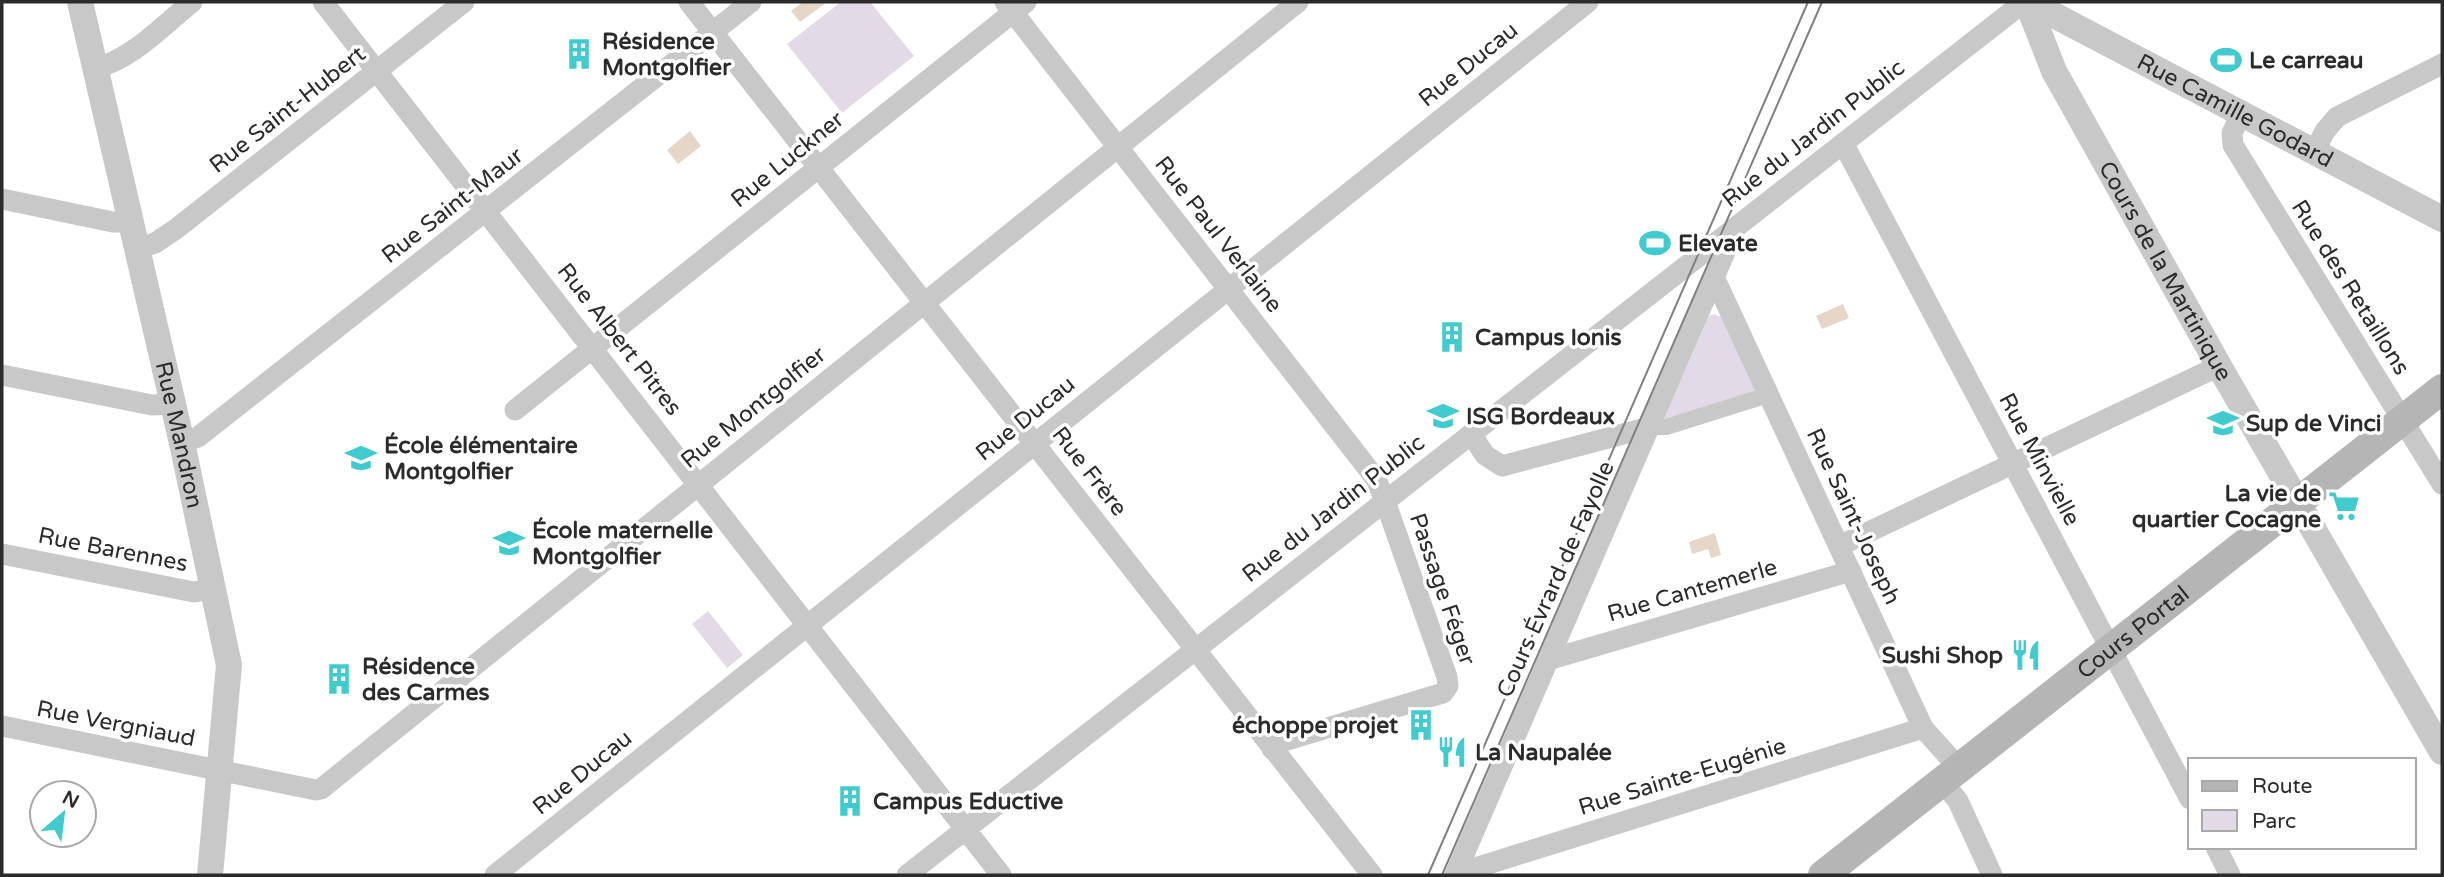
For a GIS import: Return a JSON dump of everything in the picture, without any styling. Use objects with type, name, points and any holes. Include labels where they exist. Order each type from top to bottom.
[{"type":"main road","name":"Cours Portal","points":[[1823,875],[2442,389]]},
{"type":"street","name":"Rue Mandron","points":[[80,2],[182,443],[229,665],[210,875]]},
{"type":"street","points":[[95,68],[115,62],[192,2]]},
{"type":"street","name":"Rue Albert Pitres","points":[[323,2],[1001,875]]},
{"type":"street","name":"Rue Saint-Hubert","points":[[137,249],[155,243],[176,229],[464,2]]},
{"type":"street","name":"Rue Frère","points":[[689,2],[1372,875]]},
{"type":"street","name":"Rue Saint-Maur","points":[[182,443],[198,437],[751,2]]},
{"type":"street","name":"Rue Montgolfier","points":[[220,771],[321,789],[1298,2]]},
{"type":"street","name":"Rue Ducau","points":[[495,875],[1588,2]]},
{"type":"street","name":"Rue Camille Godard","points":[[2026,2],[2442,219]]},
{"type":"street","name":"Rue du Jardin Public","points":[[907,875],[2026,2]]},
{"type":"street","name":"Cours de la Martinique","points":[[2026,2],[2054,71],[2219,366],[2442,752]]},
{"type":"street","name":"Rue Paul Verlaine","points":[[1015,5],[1118,147],[1378,481],[1385,501]]},
{"type":"street","name":"Rue Luckner","points":[[515,410],[819,167],[1015,5]]},
{"type":"street","points":[[2314,152],[2325,131],[2337,117],[2442,64]]},
{"type":"street","name":"Rue des Retaillons","points":[[2241,114],[2232,133],[2233,145],[2442,484]]},
{"type":"street","name":"Rue Minvielle","points":[[1843,143],[2188,795]]},
{"type":"street","points":[[2,199],[113,222],[131,222]]},
{"type":"street","name":"Cours Évrard de Fayolle","points":[[1455,874],[1736,227]]},
{"type":"street","name":"Rue Saint-Joseph","points":[[1714,277],[1923,728],[1951,775],[1958,800],[1992,875]]},
{"type":"street","points":[[1839,546],[2219,366]]},
{"type":"street","points":[[2,375],[152,405],[173,404]]},
{"type":"street","points":[[1471,434],[1485,455],[1502,466],[1650,427],[1666,427],[1768,395]]},
{"type":"street","name":"Passage Féger","points":[[1272,749],[1280,742],[1443,693],[1448,686],[1385,501]]},
{"type":"street","name":"Rue Barennes","points":[[2,554],[194,592],[214,588]]},
{"type":"street","name":"Rue Cantemerle","points":[[1548,660],[1851,572]]},
{"type":"street","name":"Rue Vergniaud","points":[[2,726],[220,771]]},
{"type":"street","name":"Rue Sainte-Eugénie","points":[[1455,874],[1923,728]]},
{"type":"street","points":[[2217,849],[2230,875]]},
{"type":"green space","points":[[841,2],[870,2],[914,56],[842,113],[787,44]]},
{"type":"green space","points":[[1714,314],[1722,317],[1758,392],[1664,419],[1709,316]]},
{"type":"green space","points":[[708,611],[743,655],[727,668],[692,624]]},
{"type":"shaded area","points":[[803,2],[827,2],[800,22],[791,11]]},
{"type":"shaded area","points":[[690,131],[701,146],[678,164],[667,150]]},
{"type":"shaded area","points":[[1843,304],[1849,318],[1822,329],[1816,316]]},
{"type":"shaded area","points":[[1715,533],[1721,555],[1711,558],[1708,549],[1692,554],[1689,542]]},
{"type":"tram line","points":[[1428,875],[1808,2]]},
{"type":"tram line","points":[[1442,875],[1822,2]]},
{"type":"place","name":"Résidence Montgolfier","points":[[579,54]]},
{"type":"place","name":"Le carreau","points":[[2226,60]]},
{"type":"place","name":"Elevate","points":[[1655,243]]},
{"type":"place","name":"Campus Ionis","points":[[1452,337]]},
{"type":"place","name":"ISG Bordeaux","points":[[1443,416]]},
{"type":"place","name":"Sup de Vinci","points":[[2223,423]]},
{"type":"place","name":"École élémentaire Montgolfier","points":[[361,458]]},
{"type":"place","name":"La vie de quartier Cocagne","points":[[2344,506]]},
{"type":"place","name":"École maternelle Montgolfier","points":[[509,543]]},
{"type":"place","name":"Sushi Shop","points":[[2026,655]]},
{"type":"place","name":"Résidence des Carmes","points":[[339,679]]},
{"type":"place","name":"échoppe projet","points":[[1421,725]]},
{"type":"place","name":"La Naupalée","points":[[1452,752]]},
{"type":"place","name":"Campus Eductive","points":[[850,801]]}]
